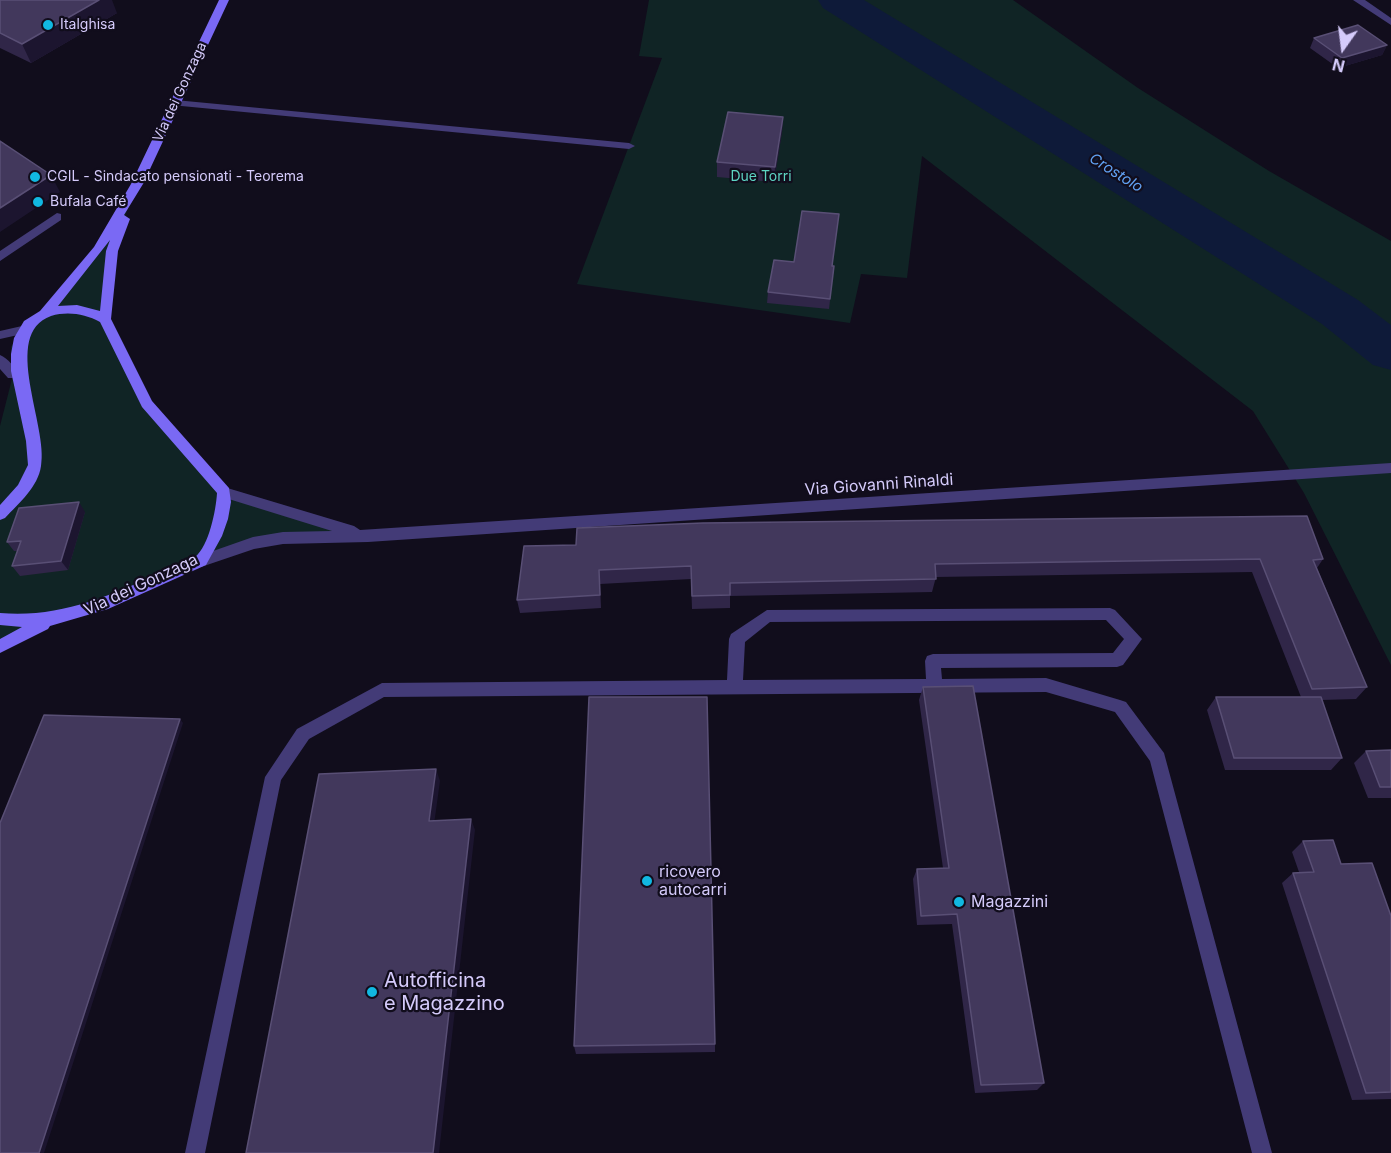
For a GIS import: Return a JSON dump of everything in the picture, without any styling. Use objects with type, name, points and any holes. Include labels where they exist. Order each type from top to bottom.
[{"type":"main road","name":"Via dei Gonzaga","points":[[105,319],[112,251],[137,184],[224,0]]},
{"type":"main road","name":"Via dei Gonzaga","points":[[22,330],[45,313],[99,249],[137,184]]},
{"type":"main road","points":[[45,313],[82,310],[105,319],[147,404],[224,492]]},
{"type":"main road","points":[[0,514],[21,492],[36,459],[13,375],[11,347],[22,330]]},
{"type":"main road","name":"Via dei Gonzaga","points":[[0,619],[16,622],[50,620],[79,614],[201,561],[219,525],[224,508],[224,492]]},
{"type":"main road","name":"Via dei Gonzaga","points":[[0,646],[50,620]]},
{"type":"street","points":[[1358,0],[1391,22]]},
{"type":"street","points":[[175,103],[629,146]]},
{"type":"street","points":[[0,257],[57,217]]},
{"type":"street","points":[[0,335],[22,330]]},
{"type":"street","points":[[0,360],[13,375]]},
{"type":"street","name":"Via Giovanni Rinaldi","points":[[201,561],[253,543],[283,538],[368,536],[1391,468]]},
{"type":"street","name":"Via Giovanni Rinaldi","points":[[224,492],[368,536]]},
{"type":"street","points":[[735,688],[737,639],[767,616],[1110,614],[1134,639],[1117,660],[933,661],[935,686]]},
{"type":"street","points":[[195,1153],[273,777],[303,734],[382,690],[1046,685],[1120,707],[1158,758],[1262,1153]]},
{"type":"green space","points":[[649,0],[1013,0],[1138,88],[1269,171],[1391,241],[1391,665],[1304,493],[1253,411],[922,156],[907,278],[861,274],[850,323],[577,284],[662,58],[639,56]]},
{"type":"green space","points":[[137,184],[112,251],[105,319],[147,404],[224,492],[368,536],[283,538],[201,561],[0,646],[0,426],[13,375],[11,347],[22,330],[99,249]]},
{"type":"building","points":[[0,0],[99,0],[22,44],[0,33]]},
{"type":"building","points":[[1358,25],[1387,45],[1342,58],[1314,38]]},
{"type":"building","name":"Due Torri","points":[[728,112],[783,117],[775,167],[717,162]]},
{"type":"building","points":[[0,141],[51,175],[0,208]]},
{"type":"building","points":[[802,211],[839,214],[830,299],[768,292],[774,260],[794,262]]},
{"type":"building","points":[[79,502],[61,561],[12,566],[21,541],[7,542],[19,508]]},
{"type":"building","points":[[1307,516],[1323,559],[1313,560],[1367,687],[1312,689],[1260,559],[935,564],[936,579],[730,583],[730,595],[692,596],[691,566],[599,570],[600,595],[517,600],[524,546],[576,545],[577,528],[703,523]]},
{"type":"building","name":"Magazzini","points":[[973,686],[1044,1083],[981,1085],[957,914],[921,916],[917,869],[949,868],[923,687]]},
{"type":"building","name":"ricovero autocarri","points":[[589,697],[707,697],[715,1044],[574,1046]]},
{"type":"building","points":[[1216,697],[1321,697],[1342,758],[1234,758]]},
{"type":"building","points":[[44,715],[180,719],[39,1153],[0,1153],[0,823]]},
{"type":"building","points":[[1391,750],[1391,787],[1380,787],[1366,751]]},
{"type":"building","name":"Autofficina e Magazzino","points":[[436,769],[429,821],[471,819],[433,1153],[246,1153],[319,774]]},
{"type":"building","points":[[1333,840],[1341,864],[1372,863],[1391,916],[1391,1092],[1366,1093],[1293,873],[1314,872],[1303,841]]},
{"type":"waterway","name":"Crostolo","points":[[837,0],[1340,312],[1391,352]]},
{"type":"place","name":"Italghisa","points":[[48,25]]},
{"type":"place","name":"CGIL - Sindacato pensionati - Teorema","points":[[35,177]]},
{"type":"place","name":"Bufala Café","points":[[38,202]]},
{"type":"place","name":"ricovero autocarri","points":[[647,881]]},
{"type":"place","name":"Magazzini","points":[[959,902]]},
{"type":"place","name":"Autofficina e Magazzino","points":[[372,992]]}]
